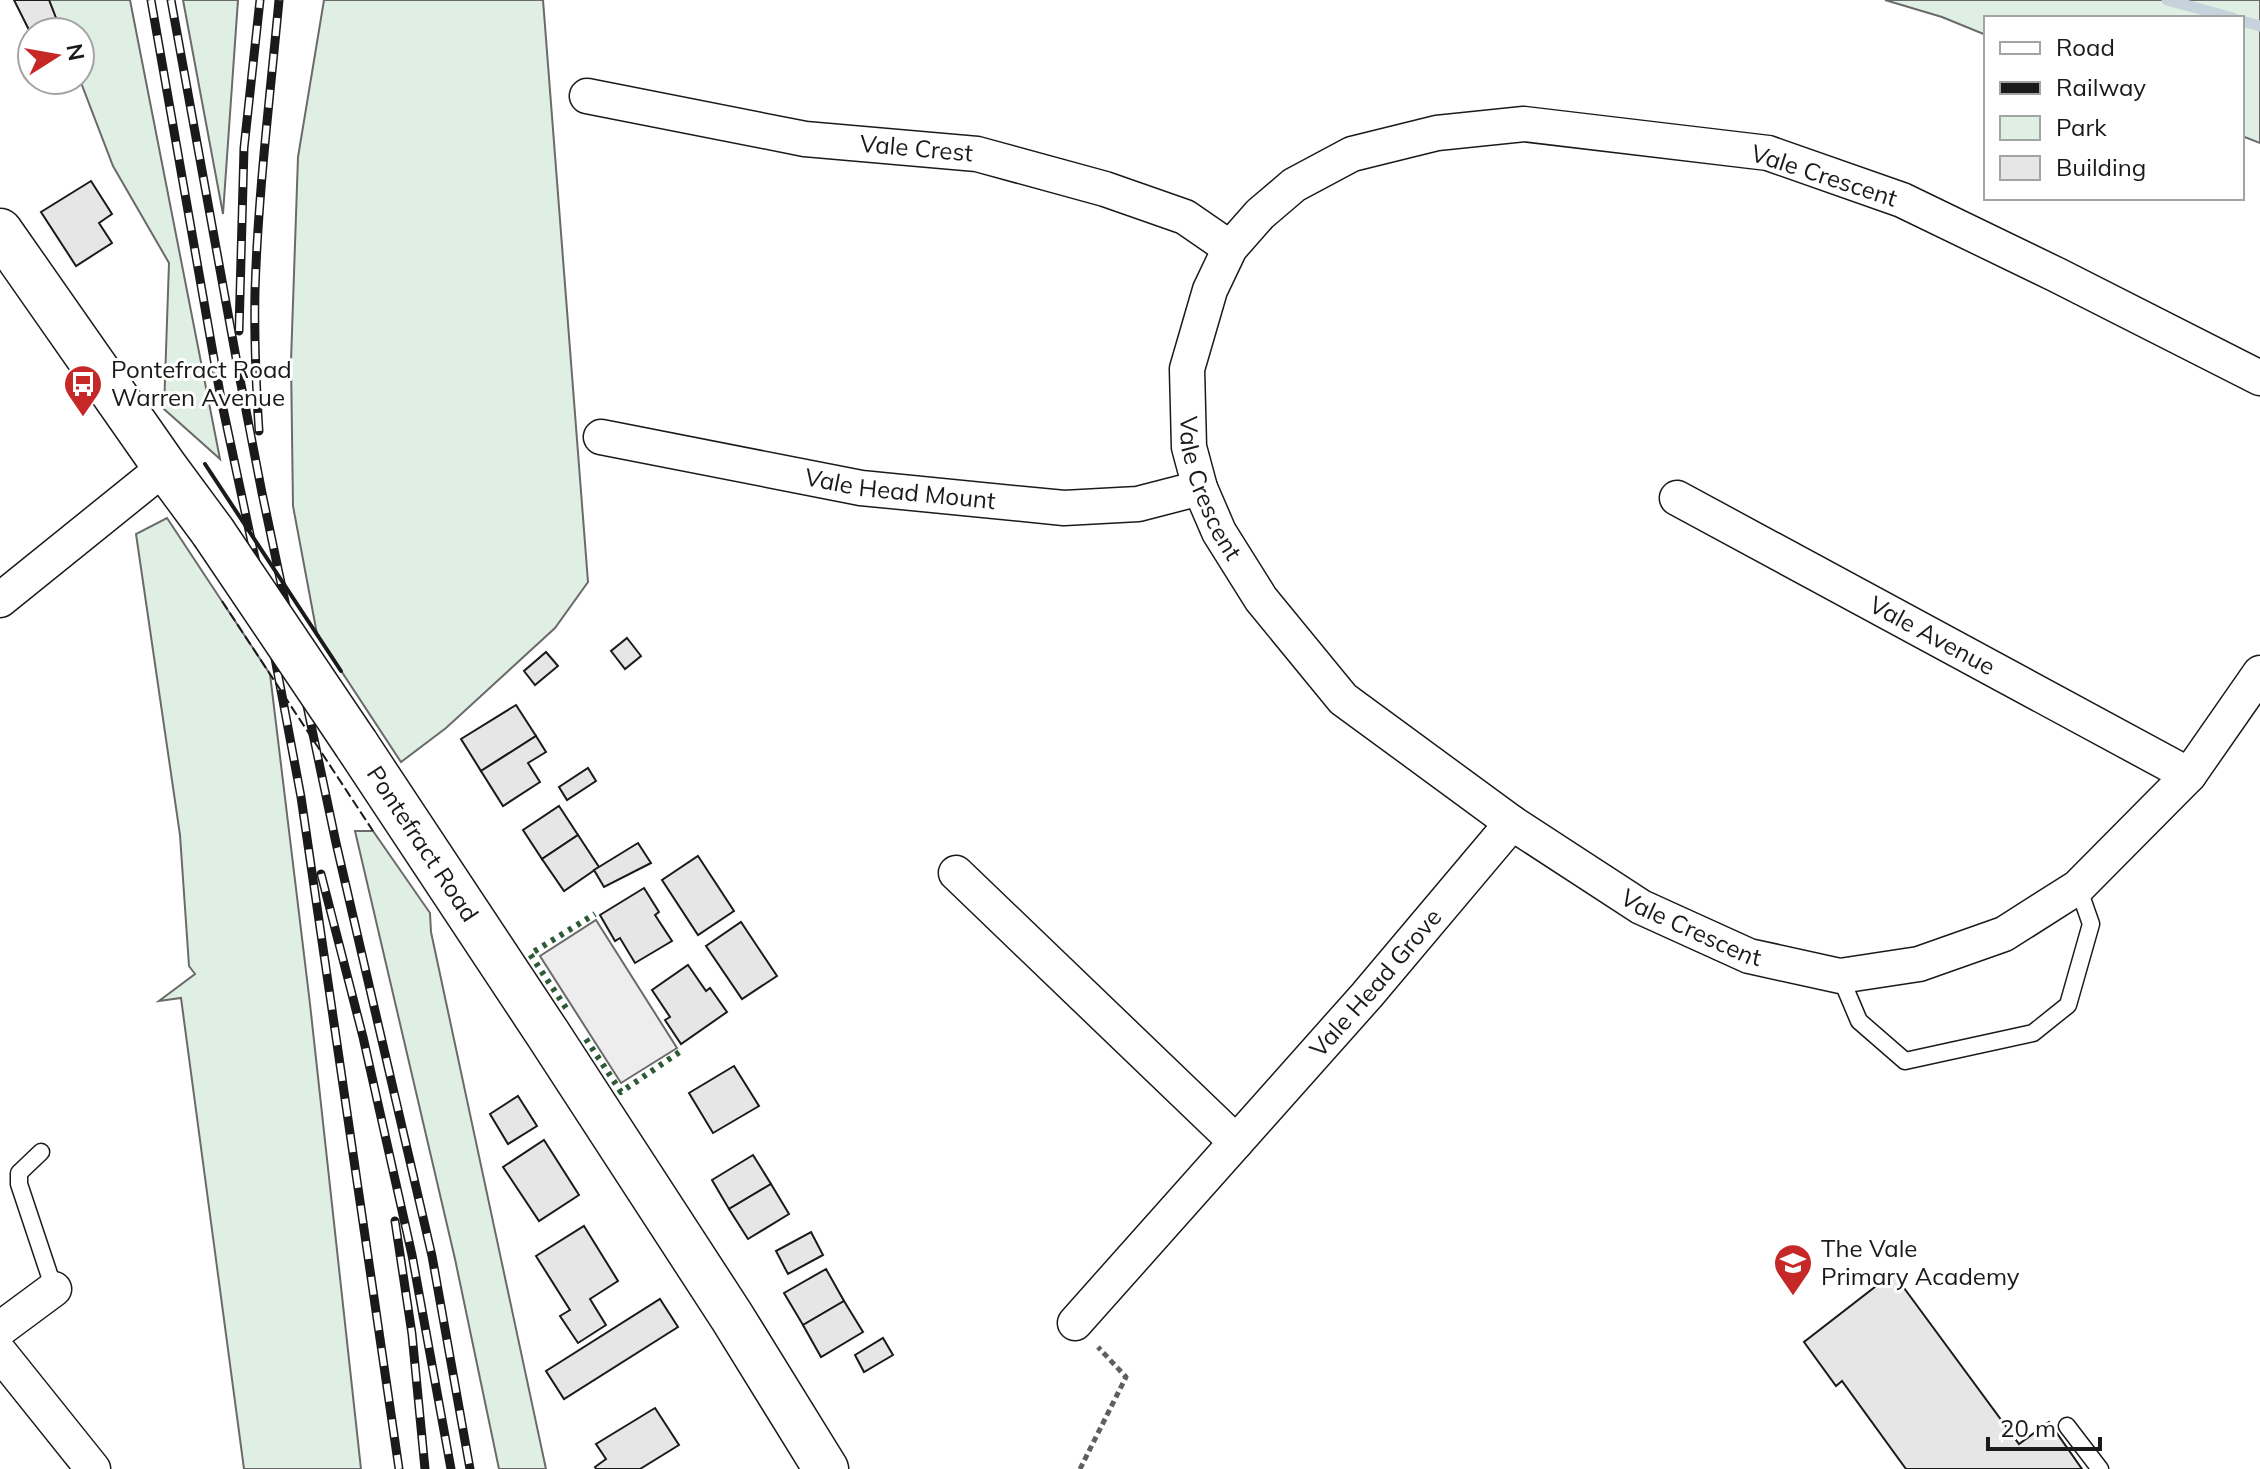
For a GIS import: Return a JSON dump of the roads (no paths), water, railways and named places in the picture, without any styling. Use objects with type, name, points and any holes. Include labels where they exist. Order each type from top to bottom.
[{"type":"main road","name":"Pontefract Road","points":[[0,231],[213,532],[356,744],[557,1046],[724,1304],[826,1469]]},
{"type":"street","name":"Vale Crest","points":[[587,96],[805,139],[977,154],[1105,189],[1185,217],[1230,248]]},
{"type":"street","name":"Vale Crescent","points":[[2260,378],[1902,200],[1768,153],[1524,124],[1437,133],[1352,154],[1294,185],[1260,214],[1230,248],[1210,290],[1187,369],[1189,447],[1200,488],[1219,532],[1261,599],[1343,699],[1512,823],[1641,907],[1749,956],[1840,976],[1919,964],[2004,934],[2078,887],[2189,775],[2260,673]]},
{"type":"street","name":"Vale Head Mount","points":[[601,437],[861,488],[1064,508],[1138,504],[1200,488]]},
{"type":"street","points":[[0,600],[165,467]]},
{"type":"street","name":"Vale Avenue","points":[[1677,498],[2189,775]]},
{"type":"street","name":"Vale Head Grove","points":[[1075,1323],[1367,995],[1512,823]]},
{"type":"street","points":[[956,873],[1236,1142]]},
{"type":"street","points":[[0,1329],[54,1289]]},
{"type":"street","points":[[0,1353],[93,1469]]},
{"type":"lane","points":[[1840,976],[1859,1021],[1905,1061],[2033,1033],[2068,1005],[2091,924],[2078,887]]},
{"type":"lane","points":[[41,1152],[19,1173],[19,1184],[54,1289]]},
{"type":"lane","points":[[2067,1426],[2100,1469]]},
{"type":"waterway","points":[[2167,0],[2226,16]]},
{"type":"waterway","points":[[2244,22],[2260,26]]},
{"type":"railway","points":[[151,0],[221,399],[265,605],[301,797],[399,1469]]},
{"type":"railway","points":[[171,0],[262,493],[336,843],[432,1256],[470,1469]]},
{"type":"railway","points":[[239,331],[244,148],[260,0]]},
{"type":"railway","points":[[259,431],[255,291],[279,0]]},
{"type":"railway","points":[[321,874],[363,1037],[412,1255],[451,1469]]},
{"type":"railway","points":[[395,1221],[412,1334],[425,1469]]},
{"type":"place","name":"Pontefract Road Warren Avenue","points":[[83,418]]},
{"type":"place","name":"The Vale Primary Academy","points":[[1793,1297]]}]
